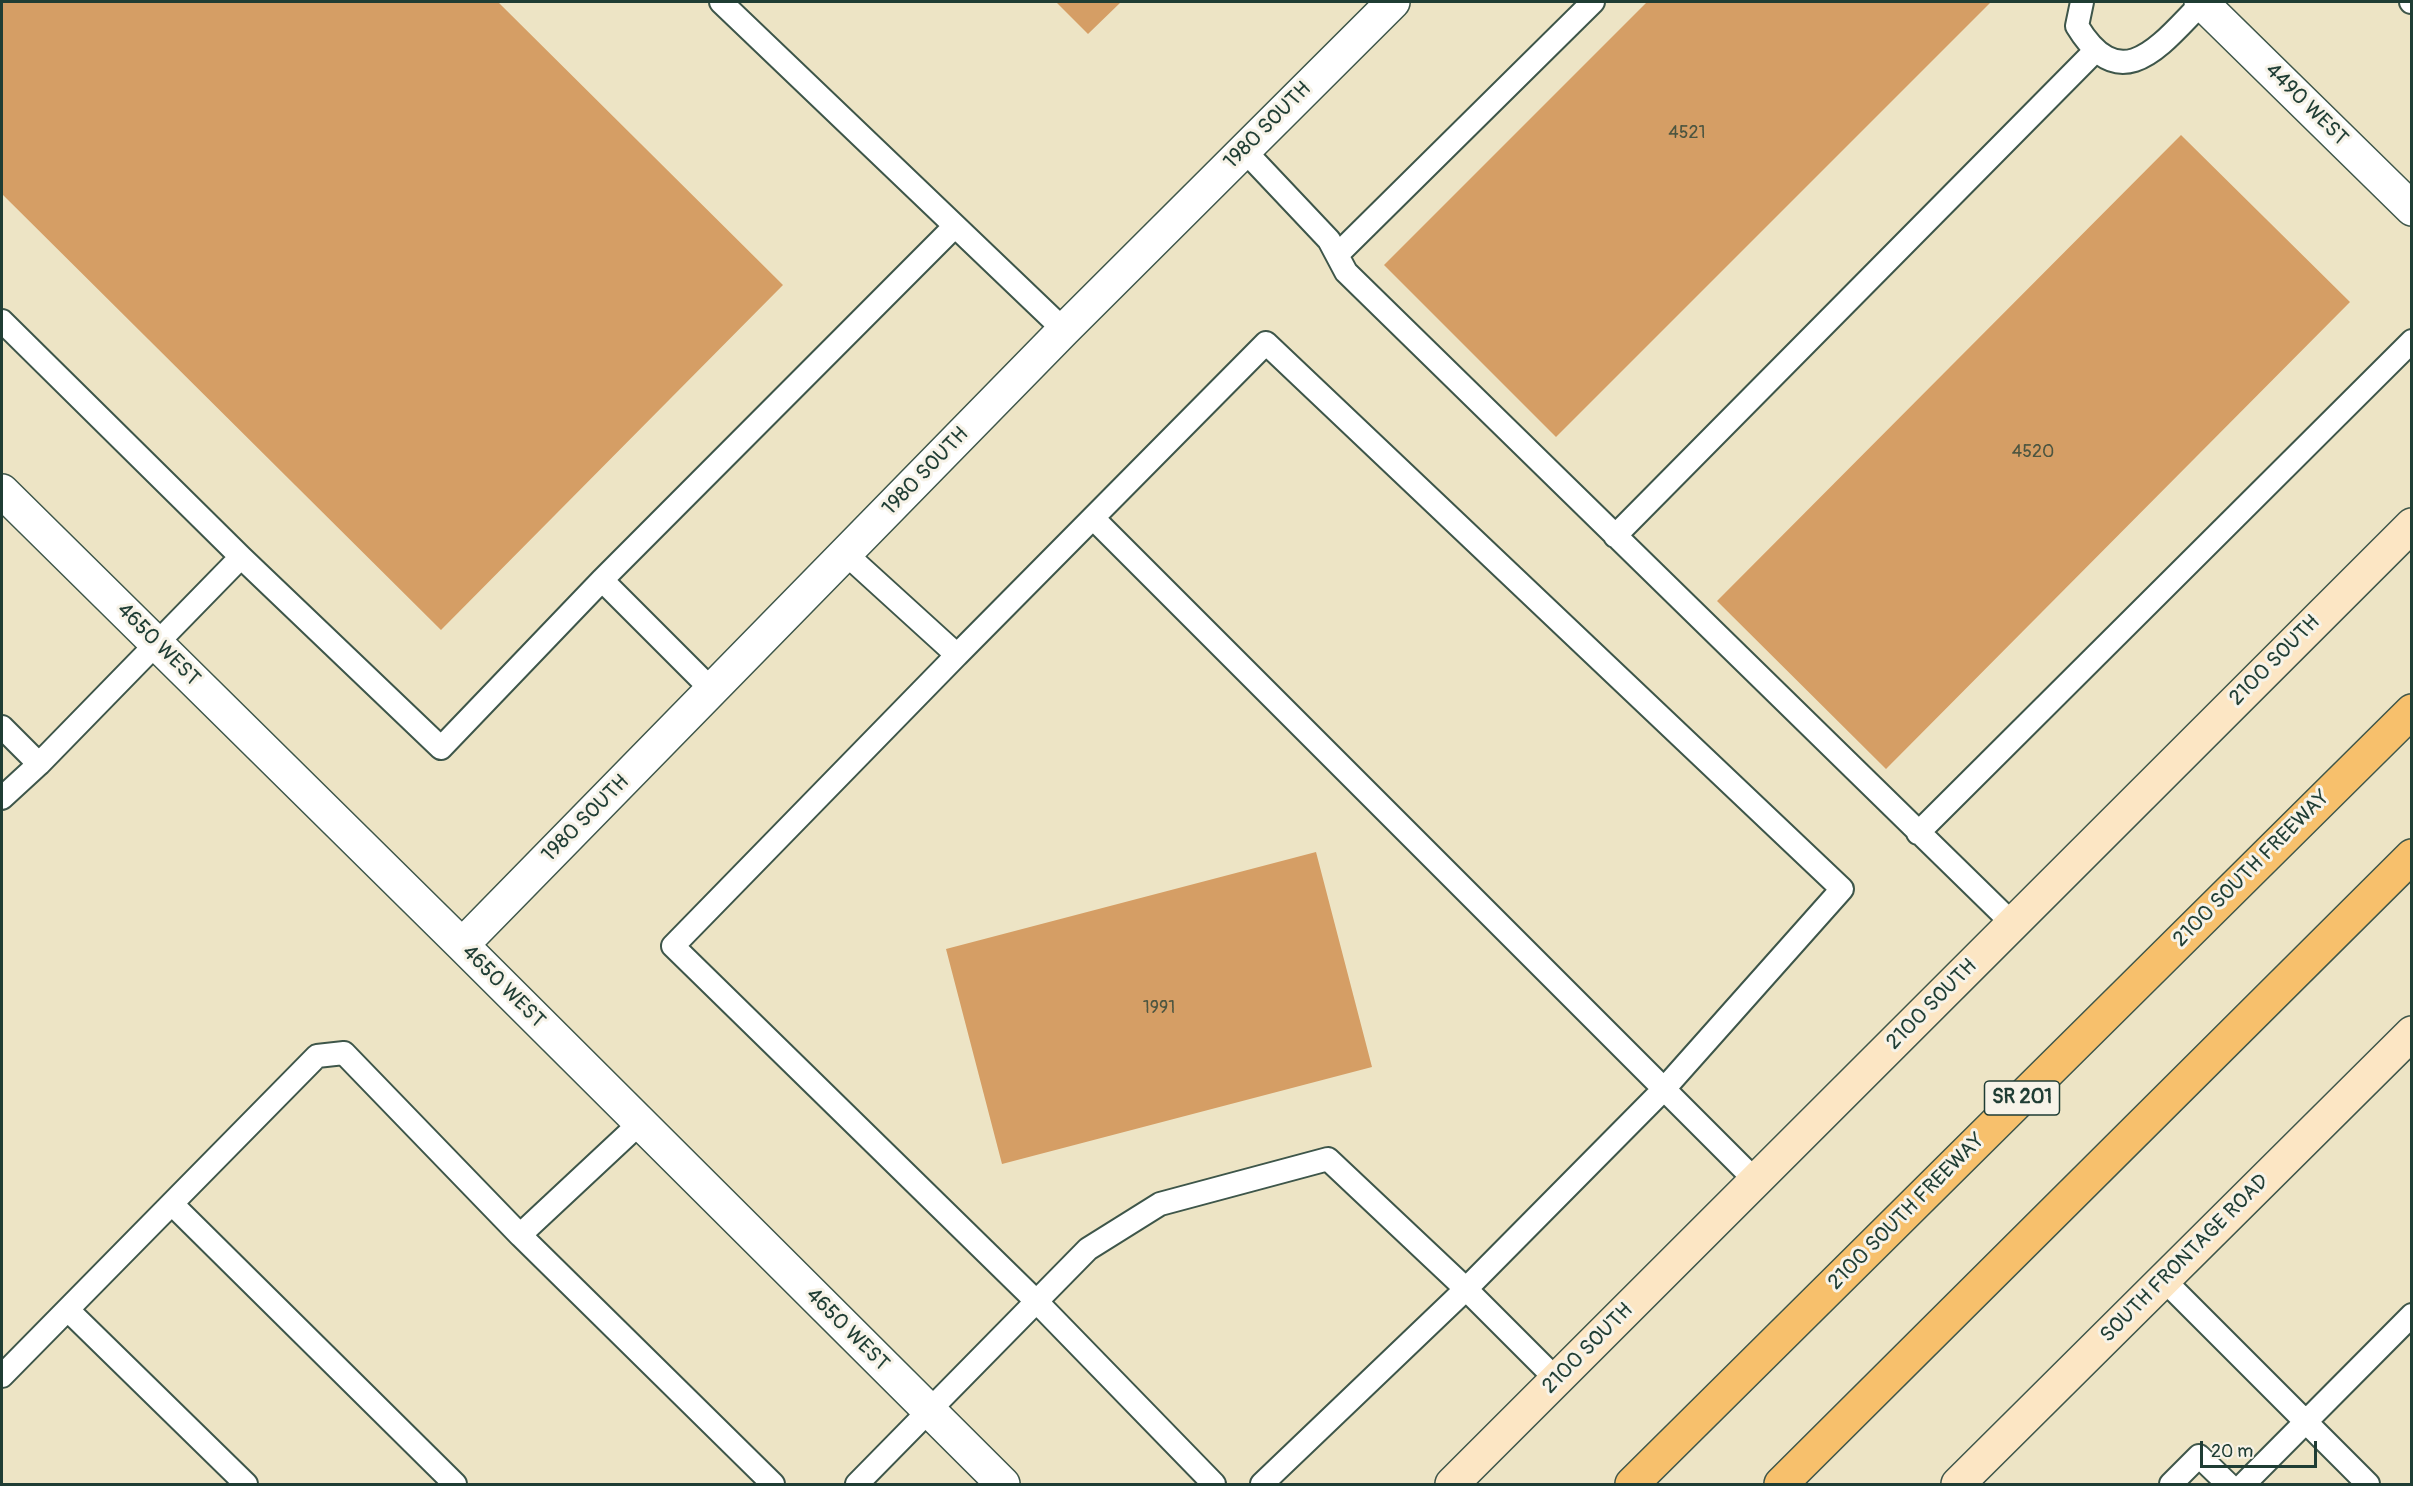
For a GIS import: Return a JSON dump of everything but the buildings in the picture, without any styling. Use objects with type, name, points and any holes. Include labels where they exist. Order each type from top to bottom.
[{"type":"highway","name":"2100 SOUTH FREEWAY","points":[[1632,1485],[2412,711]]},
{"type":"highway","points":[[1781,1485],[2412,856]]},
{"type":"street","name":"1980 SOUTH","points":[[462,945],[1064,330],[1393,2]]},
{"type":"street","name":"4490 WEST","points":[[2212,5],[2412,209]]},
{"type":"street","name":"4650 WEST","points":[[2,491],[462,945],[1003,1485]]},
{"type":"street","name":"2100 SOUTH","points":[[1452,1485],[2412,525]]},
{"type":"street","name":"SOUTH FRONTAGE ROAD","points":[[1958,1485],[2412,1033]]},
{"type":"lane","points":[[721,2],[1064,330]]},
{"type":"lane","points":[[1338,255],[1593,2]]},
{"type":"lane","points":[[2082,2],[2077,26],[2095,51],[2116,62],[2134,61],[2152,53],[2212,5]]},
{"type":"lane","points":[[1615,536],[2095,51]]},
{"type":"lane","points":[[1244,150],[1329,240],[1346,272],[2013,924]]},
{"type":"lane","points":[[2,321],[241,557],[441,748],[602,580],[955,226]]},
{"type":"lane","points":[[1918,833],[2412,340]]},
{"type":"lane","points":[[1214,1485],[1037,1302],[673,946],[1266,343],[1842,890],[1664,1089],[1466,1288],[1262,1485]]},
{"type":"lane","points":[[1094,518],[1755,1180]]},
{"type":"lane","points":[[846,554],[957,655]]},
{"type":"lane","points":[[2,798],[39,764],[241,557]]},
{"type":"lane","points":[[602,580],[713,691]]},
{"type":"lane","points":[[2,727],[39,764]]},
{"type":"lane","points":[[2,1376],[173,1205],[317,1056],[344,1053],[520,1235],[773,1485]]},
{"type":"lane","points":[[520,1235],[640,1123]]},
{"type":"lane","points":[[857,1485],[930,1413],[1088,1249],[1160,1204],[1328,1159],[1466,1288],[1557,1380]]},
{"type":"lane","points":[[173,1205],[455,1485]]},
{"type":"lane","points":[[2164,1280],[2368,1485]]},
{"type":"lane","points":[[68,1310],[246,1485]]},
{"type":"lane","points":[[2244,1485],[2412,1315]]},
{"type":"lane","points":[[2170,1485],[2199,1456],[2228,1485]]}]
